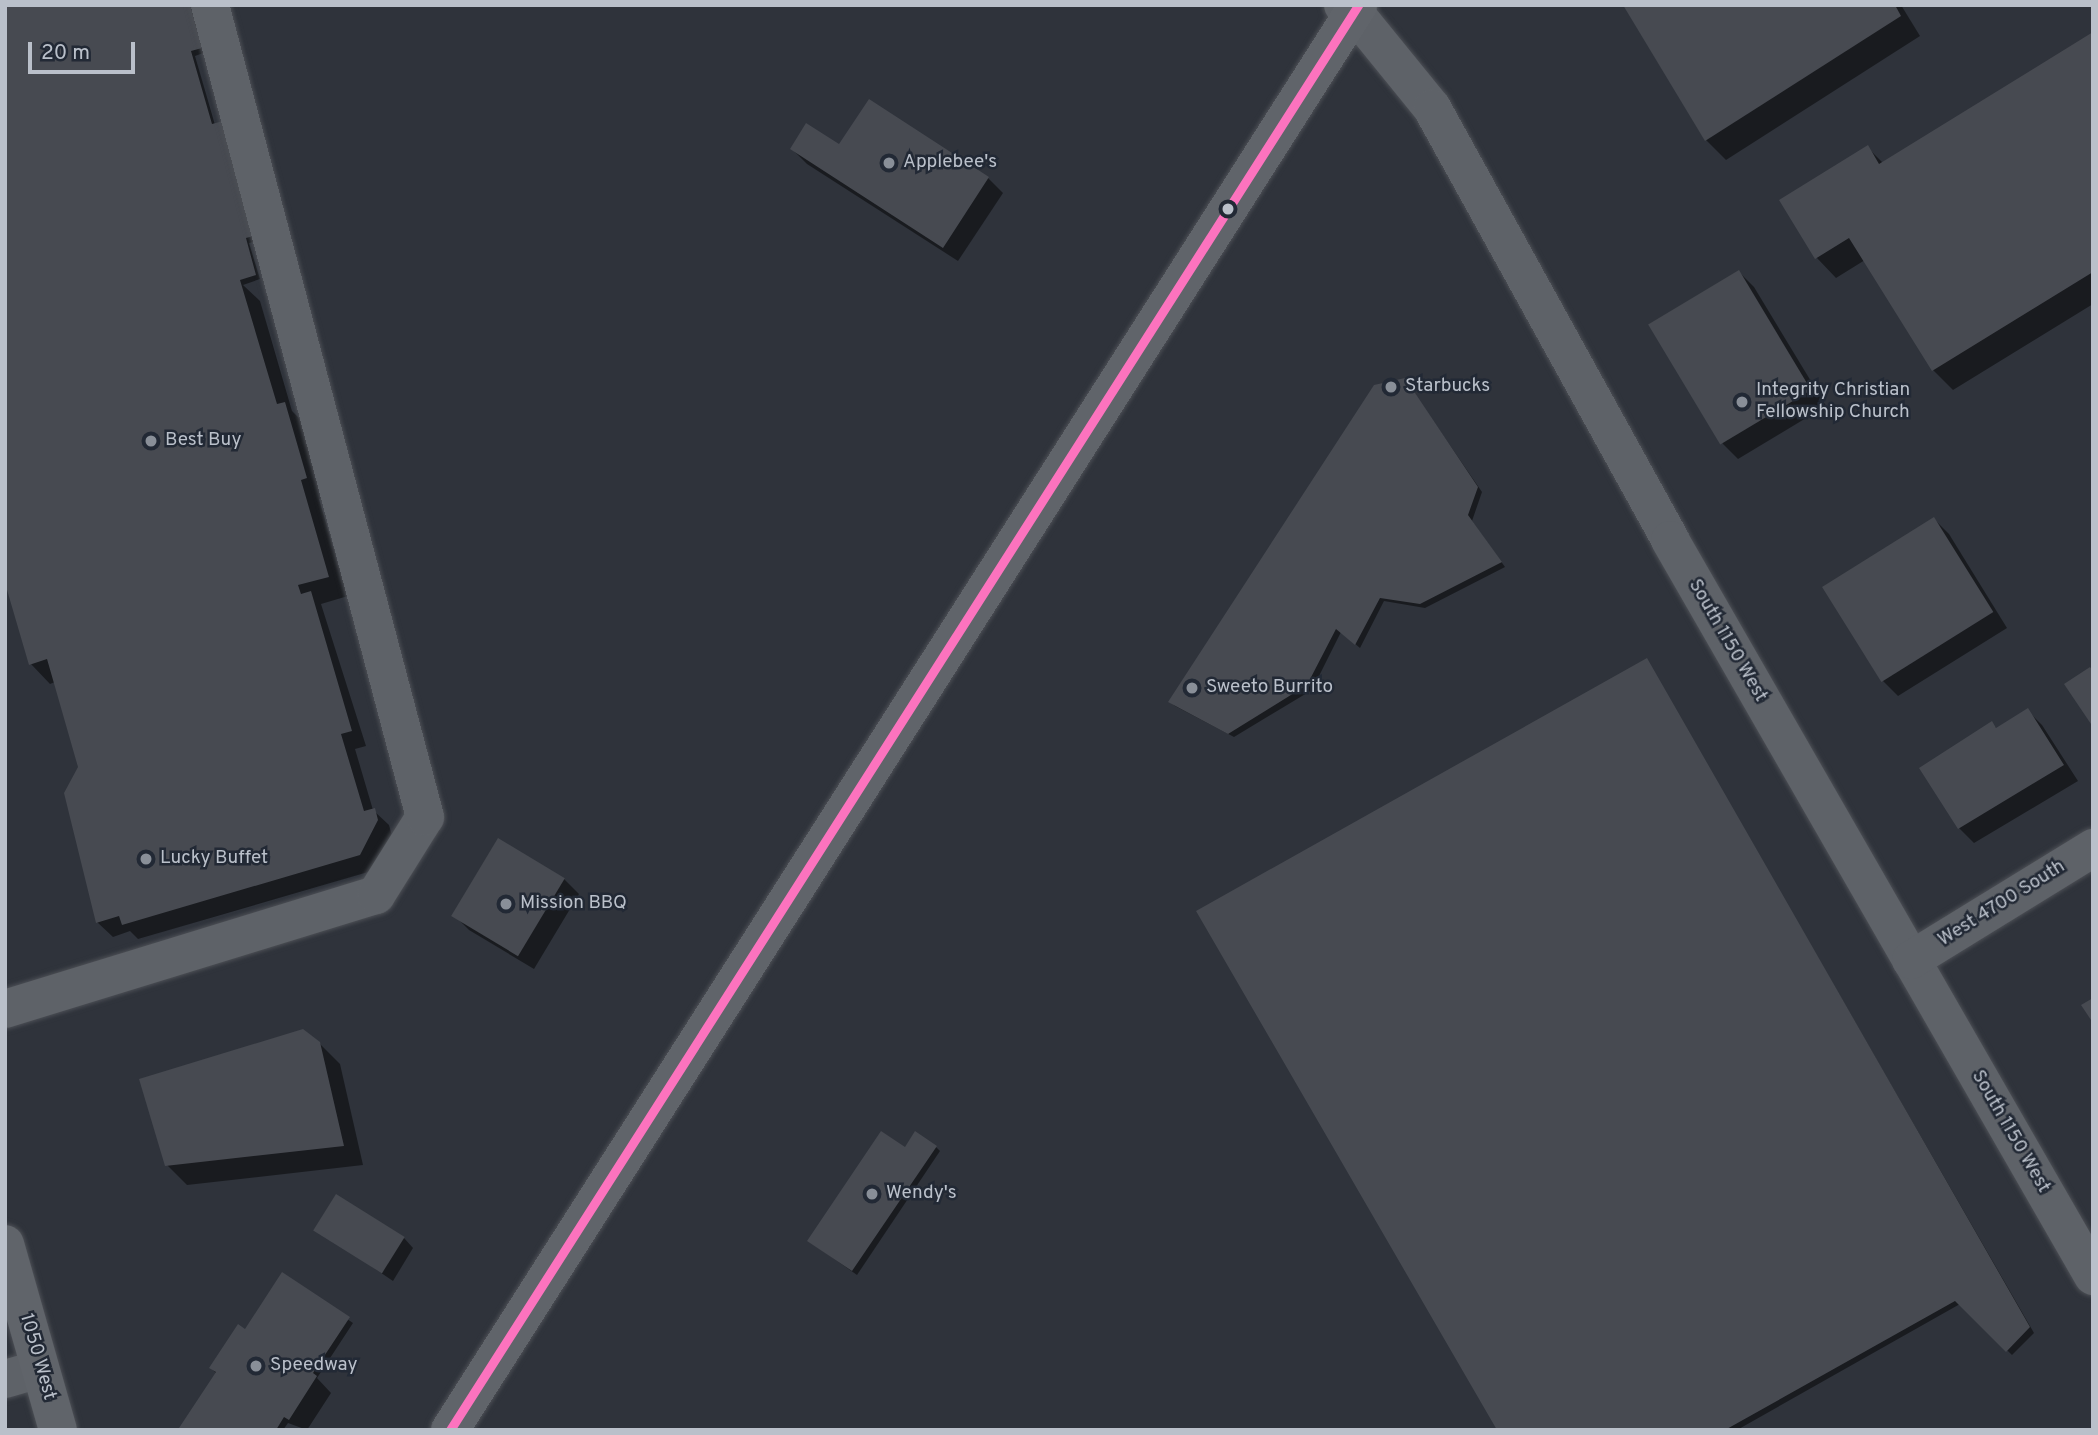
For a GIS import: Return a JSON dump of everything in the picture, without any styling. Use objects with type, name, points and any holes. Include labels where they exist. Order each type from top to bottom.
[{"type":"main road","points":[[450,1430],[1352,8]]},
{"type":"main road","name":"1050 West","points":[[5,1244],[23,1374],[58,1430]]},
{"type":"street","points":[[5,1009],[376,895],[425,817],[210,5]]},
{"type":"street","name":"South 1150 West","points":[[1352,8],[1432,108],[1670,540],[2093,1276]]},
{"type":"street","name":"West 4700 South","points":[[1911,960],[2093,848]]},
{"type":"building","points":[[5,5],[190,5],[202,48],[191,51],[212,124],[223,121],[257,235],[246,238],[256,275],[240,280],[277,404],[285,402],[307,478],[301,480],[329,577],[298,585],[301,594],[311,591],[352,731],[341,734],[364,811],[375,808],[378,820],[360,855],[122,925],[119,916],[96,923],[64,793],[78,767],[47,659],[29,665],[5,583]]},
{"type":"building","points":[[1623,5],[1895,5],[1901,16],[1705,141]]},
{"type":"building","points":[[2093,32],[2093,272],[1932,371],[1849,238],[1815,259],[1779,200],[1868,145],[1879,164]]},
{"type":"building","name":"Applebee's","points":[[869,99],[989,177],[943,248],[790,149],[806,123],[839,144]]},
{"type":"building","points":[[1739,270],[1811,390],[1720,445],[1648,325]]},
{"type":"building","points":[[1405,378],[1478,487],[1468,515],[1502,562],[1420,604],[1380,598],[1355,645],[1336,629],[1307,685],[1228,734],[1168,702],[1374,385]]},
{"type":"building","points":[[1934,517],[1993,612],[1881,682],[1822,587]]},
{"type":"building","points":[[1647,658],[2030,1327],[2006,1352],[1955,1301],[1725,1430],[1497,1430],[1196,911]]},
{"type":"building","points":[[2090,667],[2093,671],[2093,727],[2064,684]]},
{"type":"building","points":[[2028,708],[2064,765],[1958,829],[1919,768],[1992,721],[1996,728]]},
{"type":"building","points":[[498,838],[565,878],[518,956],[451,916]]},
{"type":"building","points":[[2093,998],[2093,1023],[2081,1005]]},
{"type":"building","points":[[303,1029],[320,1042],[344,1146],[165,1166],[139,1079]]},
{"type":"building","name":"Wendy's","points":[[881,1131],[905,1147],[915,1131],[937,1146],[852,1271],[807,1241]]},
{"type":"building","points":[[336,1194],[405,1237],[382,1273],[313,1230]]},
{"type":"building","points":[[282,1272],[350,1317],[313,1373],[317,1376],[289,1420],[284,1417],[276,1430],[179,1428],[216,1372],[209,1368],[238,1324],[245,1329]]},
{"type":"transit line","points":[[450,1430],[1358,5]]},
{"type":"place","name":"Applebee's","points":[[889,163]]},
{"type":"place","name":"Starbucks","points":[[1391,387]]},
{"type":"place","name":"Integrity Christian Fellowship Church","points":[[1742,402]]},
{"type":"place","name":"Best Buy","points":[[151,441]]},
{"type":"place","name":"Sweeto Burrito","points":[[1192,688]]},
{"type":"place","name":"Lucky Buffet","points":[[146,859]]},
{"type":"place","name":"Mission BBQ","points":[[506,904]]},
{"type":"place","name":"Wendy's","points":[[872,1194]]},
{"type":"place","name":"Speedway","points":[[256,1366]]}]
